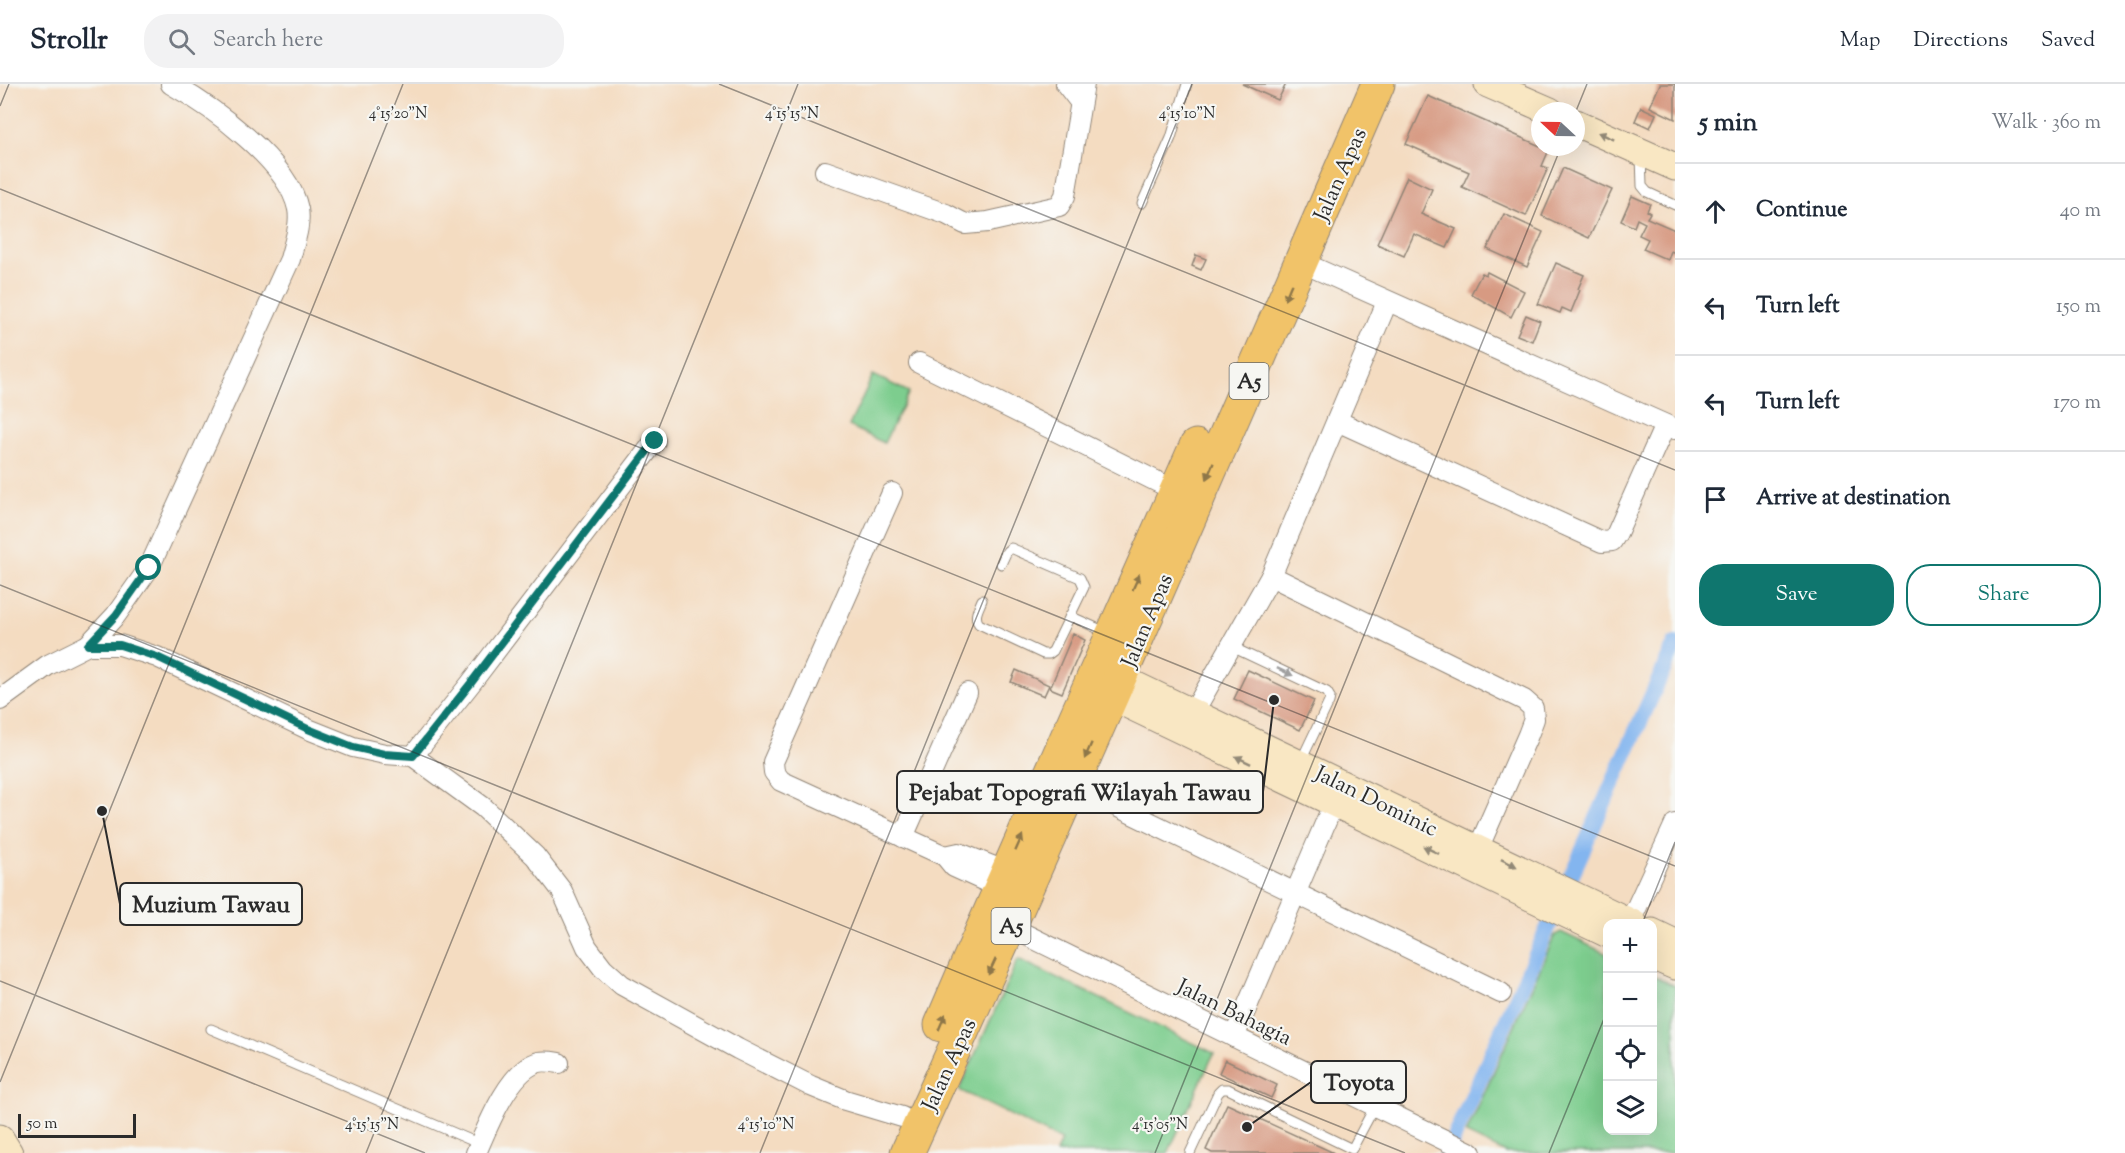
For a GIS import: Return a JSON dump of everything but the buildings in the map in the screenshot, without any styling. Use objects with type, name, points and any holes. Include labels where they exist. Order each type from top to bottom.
[{"type":"highway","name":"Jalan Apas","points":[[907,1153],[1073,785],[1105,690],[1113,635],[1356,84]]},
{"type":"highway","name":"Jalan Apas","points":[[886,1153],[1003,880],[1105,690],[1301,262],[1378,84]]},
{"type":"street","points":[[0,700],[48,665],[88,645],[116,615],[149,568],[290,259],[297,231],[298,211],[291,187],[278,170],[241,133],[194,97],[171,84]]},
{"type":"street","points":[[825,171],[946,214],[965,224],[988,222],[1059,206],[1065,196],[1082,93],[1066,84]]},
{"type":"street","points":[[1488,84],[1531,103]]},
{"type":"street","points":[[1585,127],[1675,167]]},
{"type":"street","points":[[1301,262],[1670,427],[1612,541],[1602,542],[1337,421]]},
{"type":"street","points":[[1194,713],[1271,576],[1388,302]]},
{"type":"street","points":[[919,363],[1176,491]]},
{"type":"street","points":[[413,756],[655,441]]},
{"type":"street","points":[[892,493],[773,762],[774,772],[781,781],[945,856],[954,867],[1003,880]]},
{"type":"street","points":[[1271,576],[1524,700],[1533,708],[1534,719],[1528,735],[1478,849]]},
{"type":"street","points":[[88,645],[120,645],[157,657],[308,729],[353,747],[384,754],[413,756],[483,807],[535,856],[562,891],[588,947],[603,968],[622,985],[811,1086],[845,1100],[902,1117]]},
{"type":"street","name":"Jalan Dominic","points":[[1105,690],[1194,713],[1300,763],[1338,794],[1478,849],[1546,893]]},
{"type":"street","name":"Jalan Dominic","points":[[1105,690],[1338,794],[1585,912],[1606,919]]},
{"type":"street","points":[[903,837],[967,693]]},
{"type":"street","points":[[1073,785],[1501,993]]},
{"type":"street","points":[[1234,1037],[1338,794]]},
{"type":"street","points":[[1634,919],[1675,824]]},
{"type":"street","name":"Jalan Bahagia","points":[[1010,927],[1467,1151]]},
{"type":"street","name":"Jalan Dominic","points":[[1657,936],[1675,943]]},
{"type":"street","points":[[1657,958],[1675,966]]},
{"type":"street","points":[[478,1148],[505,1093],[519,1074],[536,1062],[559,1063]]},
{"type":"street","points":[[0,1138],[9,1153]]},
{"type":"lane","points":[[1142,204],[1171,138],[1187,84]]},
{"type":"lane","points":[[1641,151],[1642,186],[1647,192],[1675,205]]},
{"type":"lane","points":[[982,600],[976,614],[979,624],[1043,654],[1053,651],[1084,587],[1080,578],[1011,548],[1007,551],[1001,564]]},
{"type":"lane","points":[[1070,616],[1113,635]]},
{"type":"lane","points":[[1232,647],[1327,692],[1330,697],[1300,763]]},
{"type":"lane","points":[[211,1029],[478,1148]]},
{"type":"lane","points":[[1190,1153],[1222,1089],[1228,1089],[1352,1151],[1375,1106]]},
{"type":"green space","points":[[873,375],[909,392],[884,443],[849,426]]},
{"type":"green space","points":[[1561,932],[1603,952],[1603,1135],[1657,1135],[1657,977],[1675,986],[1675,1153],[1506,1153],[1466,1134],[1555,935]]},
{"type":"green space","points":[[1018,959],[1214,1053],[1168,1153],[1056,1153],[1061,1140],[959,1090]]},
{"type":"waterway","points":[[1447,1153],[1675,644]]},
{"type":"place","name":"Pejabat Topografi Wilayah Tawau","points":[[1274,700]]},
{"type":"place","name":"Muzium Tawau","points":[[102,811]]},
{"type":"place","name":"Toyota","points":[[1247,1127]]},
{"type":"route","points":[[149,568],[116,615],[88,645],[120,645],[144,652],[308,729],[353,747],[384,754],[413,756],[655,441]]}]
